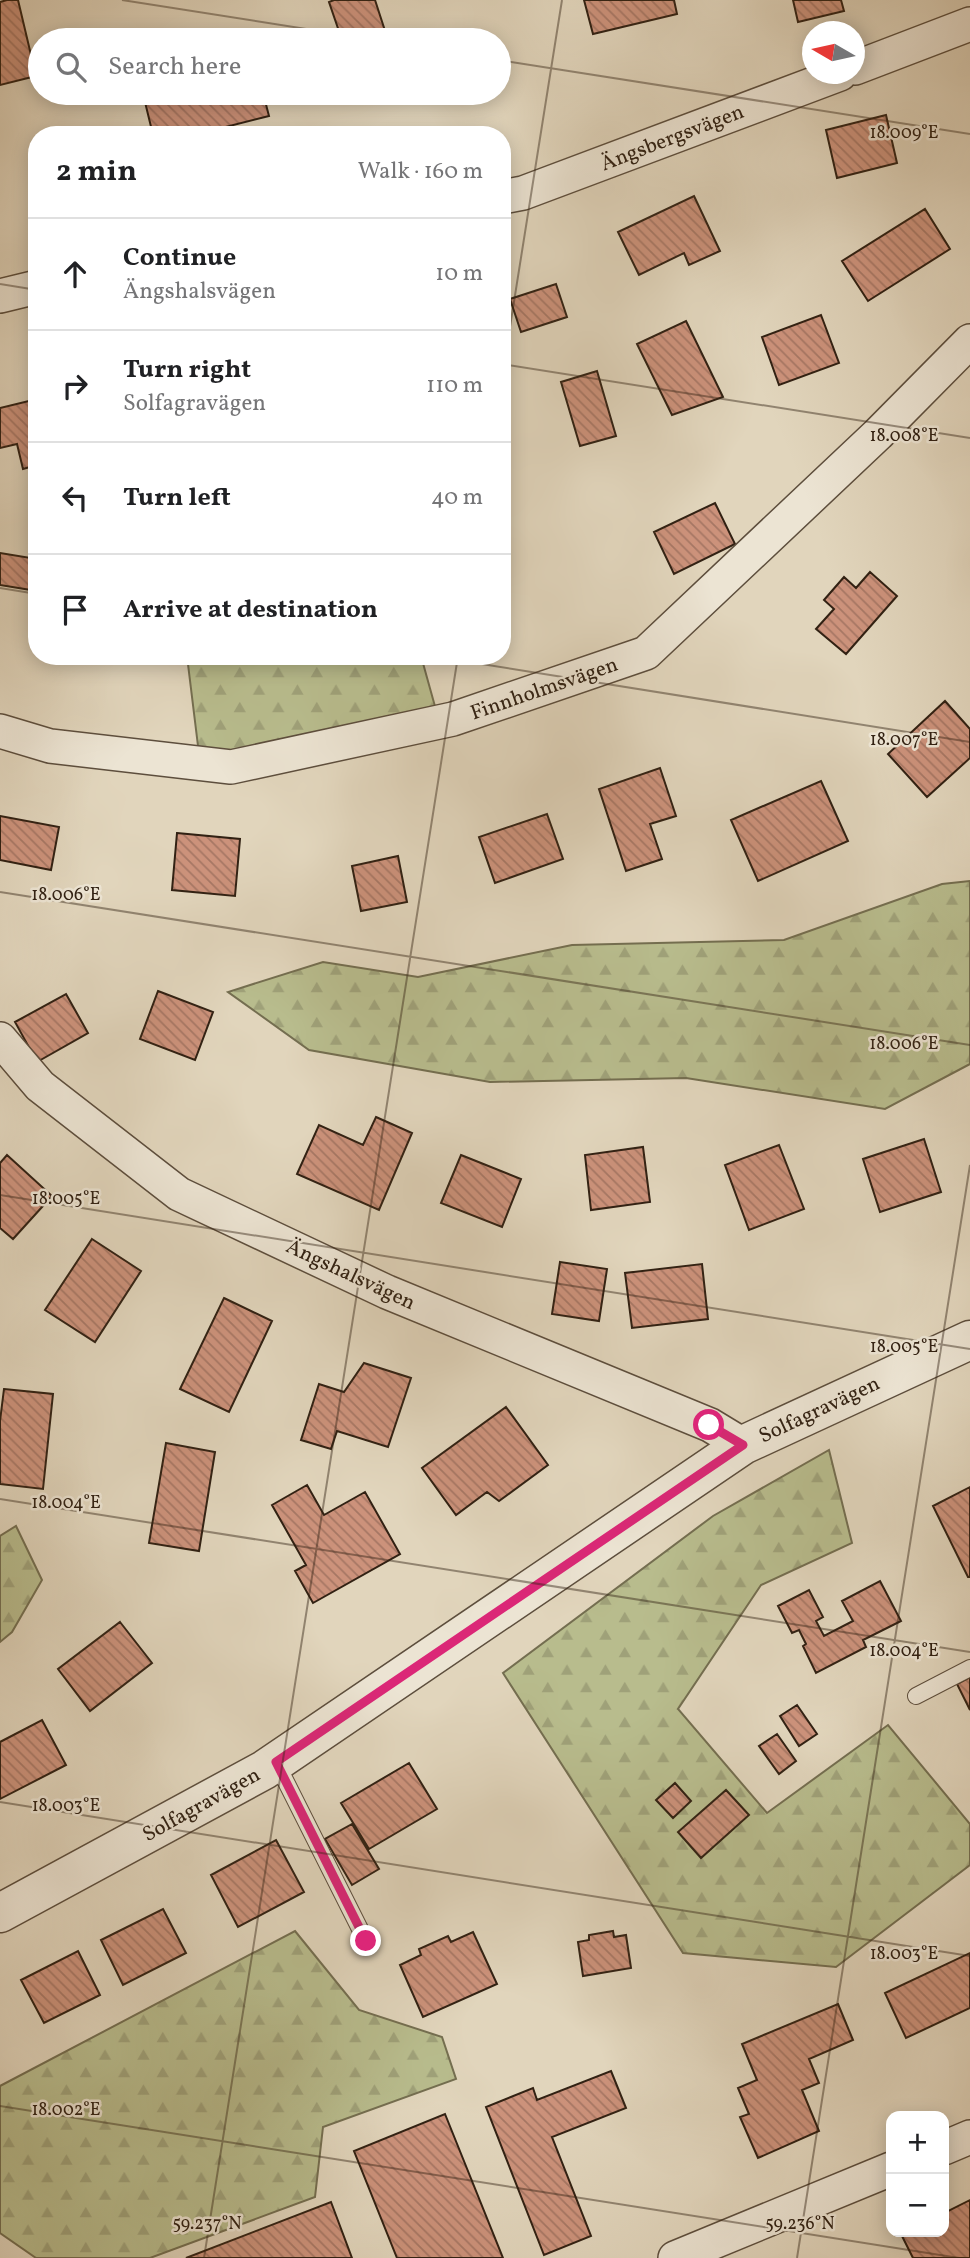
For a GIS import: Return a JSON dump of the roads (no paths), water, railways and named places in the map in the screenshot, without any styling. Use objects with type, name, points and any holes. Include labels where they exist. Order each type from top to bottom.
[{"type":"street","points":[[865,64],[970,24]]},
{"type":"street","name":"Ängsbergsvägen","points":[[511,195],[813,84]]},
{"type":"street","name":"Finnholmsvägen","points":[[0,731],[50,746],[231,766],[453,719],[646,653],[878,434],[970,341]]},
{"type":"street","name":"Ängshalsvägen","points":[[0,1039],[40,1086],[179,1194],[387,1292],[709,1425],[743,1445]]},
{"type":"street","name":"Solfagravägen","points":[[0,1913],[264,1770],[743,1445],[970,1340]]},
{"type":"street","points":[[949,2146],[970,2137]]},
{"type":"street","points":[[675,2258],[886,2171]]},
{"type":"lane","points":[[916,1696],[970,1668]]},
{"type":"lane","points":[[276,1762],[366,1941]]}]
